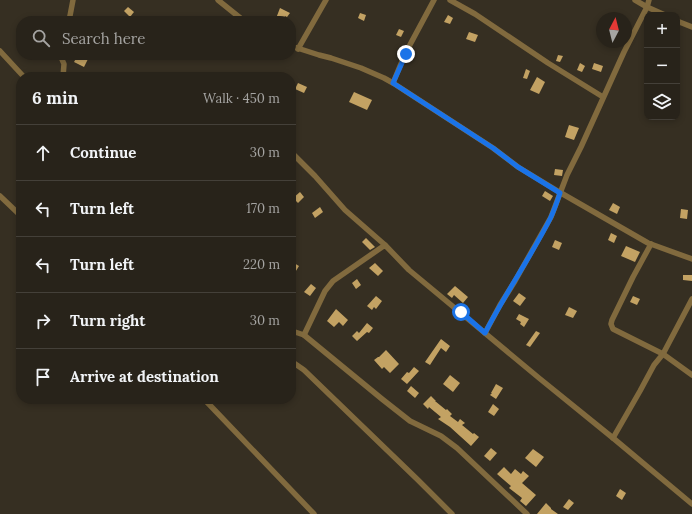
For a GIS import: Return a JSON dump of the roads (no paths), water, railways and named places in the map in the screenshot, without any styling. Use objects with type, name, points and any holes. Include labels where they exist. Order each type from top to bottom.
[{"type":"street","points":[[70,16],[73,0]]},
{"type":"street","points":[[326,0],[298,49],[319,56],[331,58],[367,71],[393,83],[493,148],[518,167],[560,193],[651,244],[692,259]]},
{"type":"street","points":[[393,83],[434,0]]},
{"type":"street","points":[[450,0],[475,14],[548,63],[603,97]]},
{"type":"street","points":[[635,0],[658,12]]},
{"type":"street","points":[[485,333],[500,305],[516,281],[551,217],[567,175],[649,0]]},
{"type":"street","points":[[220,1],[238,16]]},
{"type":"street","points":[[680,22],[692,27]]},
{"type":"street","points":[[0,51],[19,72]]},
{"type":"street","points":[[62,60],[64,64],[63,72]]},
{"type":"street","points":[[296,157],[345,210],[385,245],[409,270],[692,504]]},
{"type":"street","points":[[0,196],[16,211]]},
{"type":"street","points":[[651,244],[633,277],[611,324],[613,330],[663,354],[692,375]]},
{"type":"street","points":[[304,334],[324,291],[333,281],[385,245]]},
{"type":"street","points":[[613,438],[654,365],[663,354],[692,299]]},
{"type":"street","points":[[296,332],[304,334],[382,399],[410,420],[441,436],[457,448],[527,514]]},
{"type":"street","points":[[296,364],[304,370],[452,514]]},
{"type":"street","points":[[209,404],[314,514]]}]
